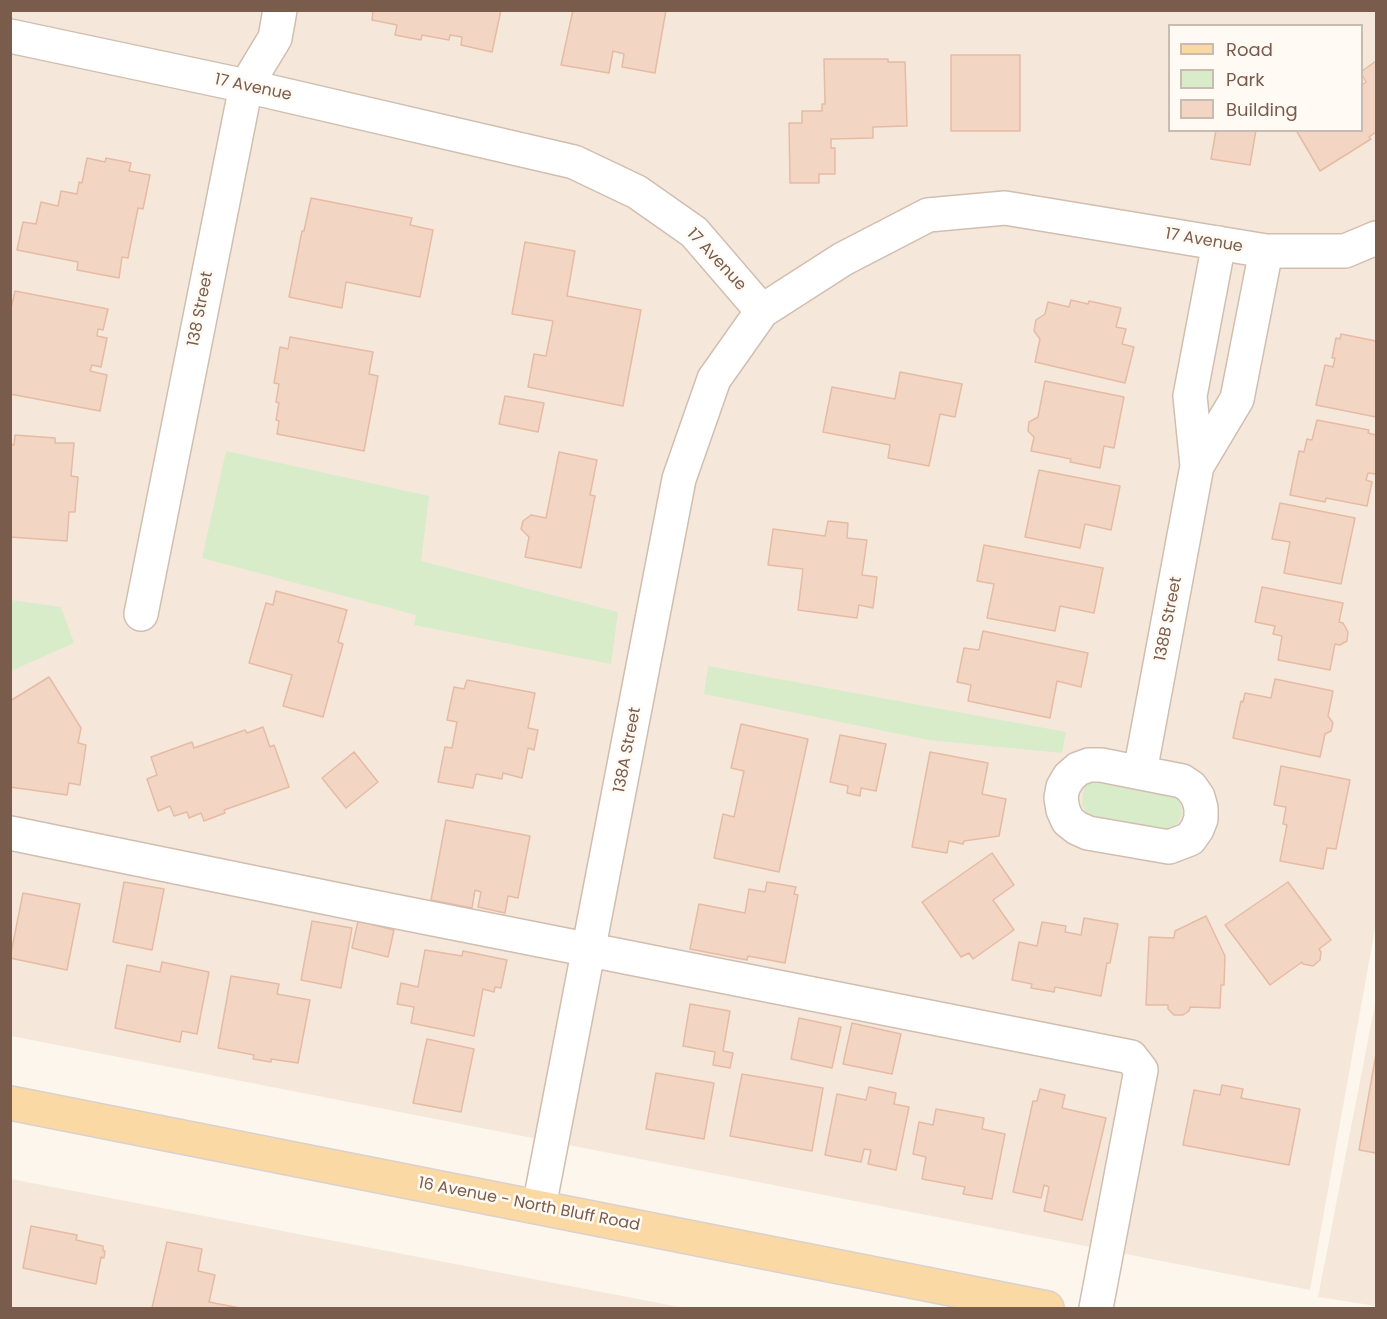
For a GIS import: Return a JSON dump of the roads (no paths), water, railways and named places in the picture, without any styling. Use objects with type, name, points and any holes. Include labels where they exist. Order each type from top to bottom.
[{"type":"main road","name":"16 Avenue - North Bluff Road","points":[[10,1103],[1047,1308]]},
{"type":"street","name":"138 Street","points":[[141,614],[246,86],[275,38],[280,10]]},
{"type":"street","name":"17 Avenue","points":[[10,36],[246,86],[574,162],[637,192],[694,232],[762,311],[843,259],[928,215],[1005,208],[1266,251],[1345,251],[1377,238]]},
{"type":"street","name":"138B Street","points":[[1140,772],[1197,466],[1190,396],[1219,243]]},
{"type":"street","name":"138B Street","points":[[1197,466],[1237,399],[1266,251]]},
{"type":"street","name":"138A Street","points":[[539,1207],[679,479],[714,379],[762,311]]},
{"type":"street","points":[[10,833],[590,951],[1131,1057],[1141,1070],[1096,1308]]}]
